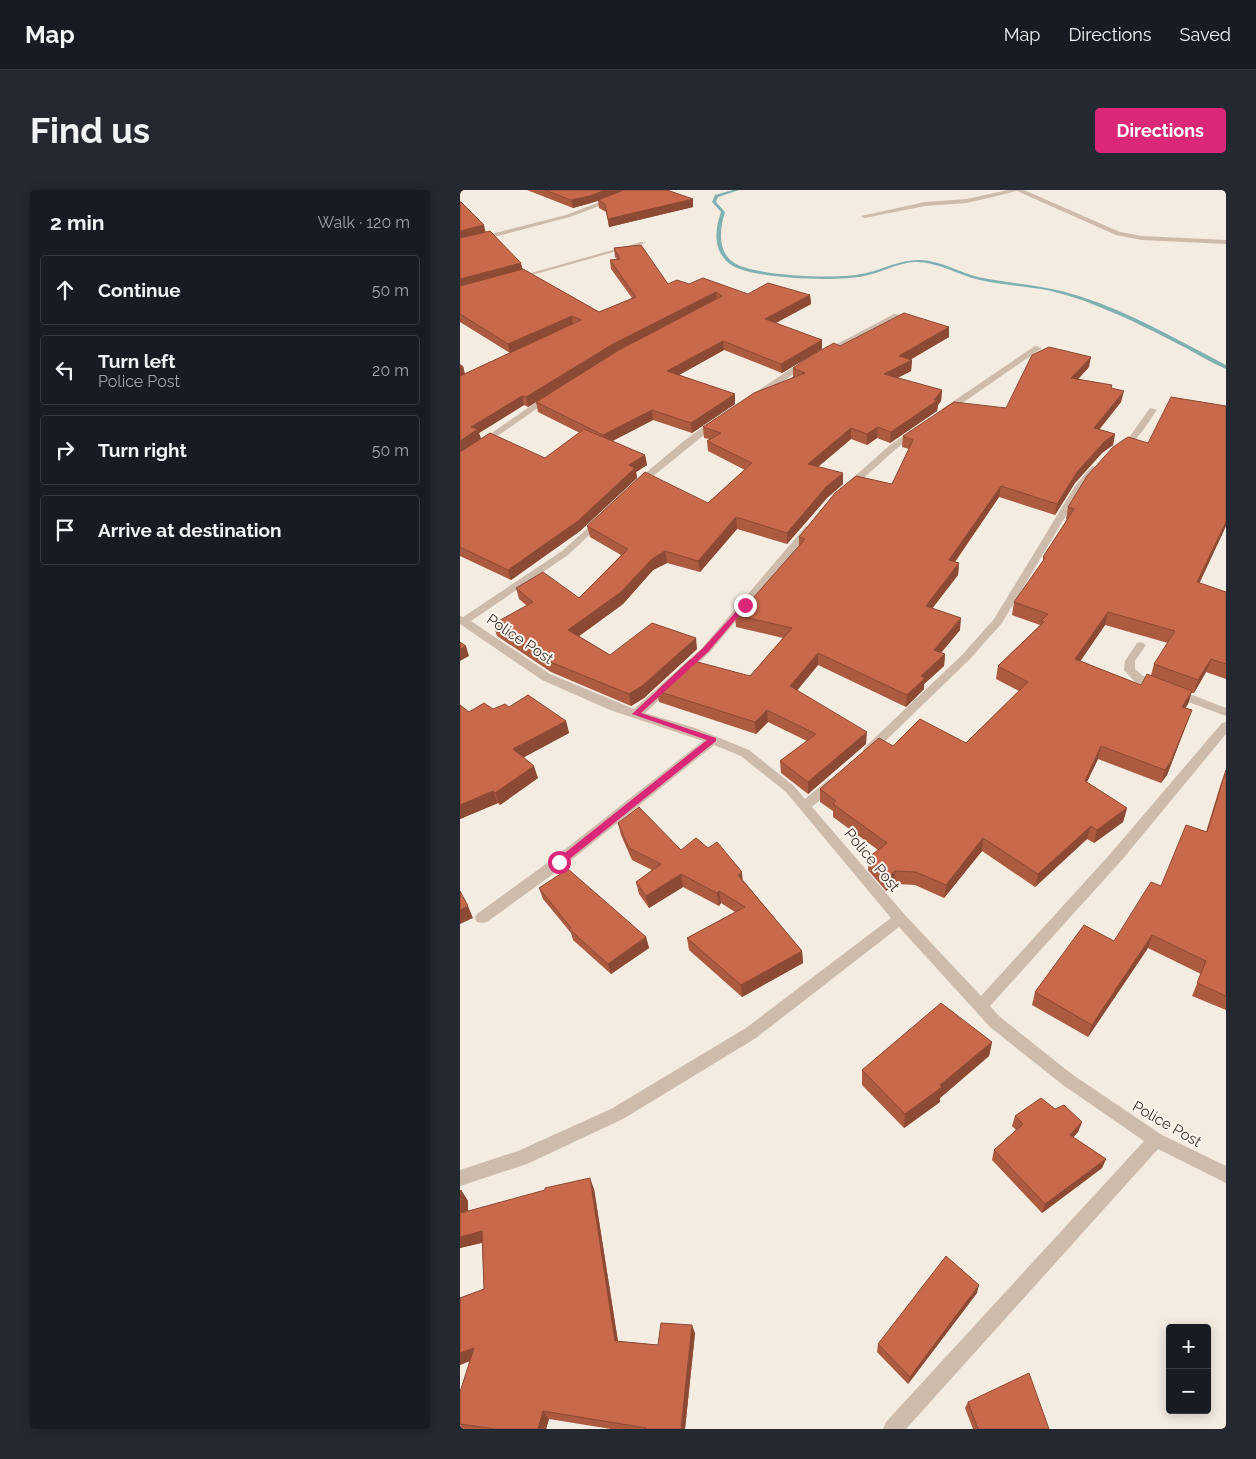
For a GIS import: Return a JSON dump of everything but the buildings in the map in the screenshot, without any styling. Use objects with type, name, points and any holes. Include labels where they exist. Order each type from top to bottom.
[{"type":"street","points":[[864,216],[925,204],[967,202],[1015,190]]},
{"type":"street","points":[[1019,190],[1118,234],[1142,238],[1226,242]]},
{"type":"street","points":[[460,244],[568,216],[619,197]]},
{"type":"street","points":[[507,280],[643,244]]},
{"type":"street","points":[[742,404],[808,362],[896,315]]},
{"type":"street","points":[[838,495],[893,448],[1038,348]]},
{"type":"street","points":[[460,459],[563,388]]},
{"type":"street","points":[[860,758],[966,657],[998,621],[1078,486],[1103,459],[1133,438],[1153,410]]},
{"type":"street","points":[[628,493],[688,442],[727,415]]},
{"type":"street","points":[[462,620],[565,553],[607,513]]},
{"type":"street","points":[[636,714],[706,650],[813,523]]},
{"type":"street","name":"Police Post","points":[[462,620],[546,676],[614,707],[713,739],[745,753],[790,789],[900,919],[996,1022],[1068,1080],[1156,1140],[1226,1175]]},
{"type":"street","points":[[1142,645],[1130,662],[1129,670],[1139,679],[1226,712]]},
{"type":"street","points":[[981,1006],[1116,856],[1226,726]]},
{"type":"street","points":[[482,918],[559,862],[713,739]]},
{"type":"street","points":[[805,806],[839,776]]},
{"type":"street","points":[[460,1178],[521,1158],[617,1114],[752,1033],[900,919]]},
{"type":"street","points":[[893,1429],[1156,1140]]},
{"type":"waterway","points":[[737,190],[716,196],[714,202],[723,212],[718,234],[720,248],[728,260],[745,269],[795,276],[848,277],[867,274],[905,262],[929,262],[978,278],[1047,289],[1078,297],[1143,324],[1226,367]]},
{"type":"route","points":[[559,862],[713,739],[636,714],[706,650],[745,605]]}]
